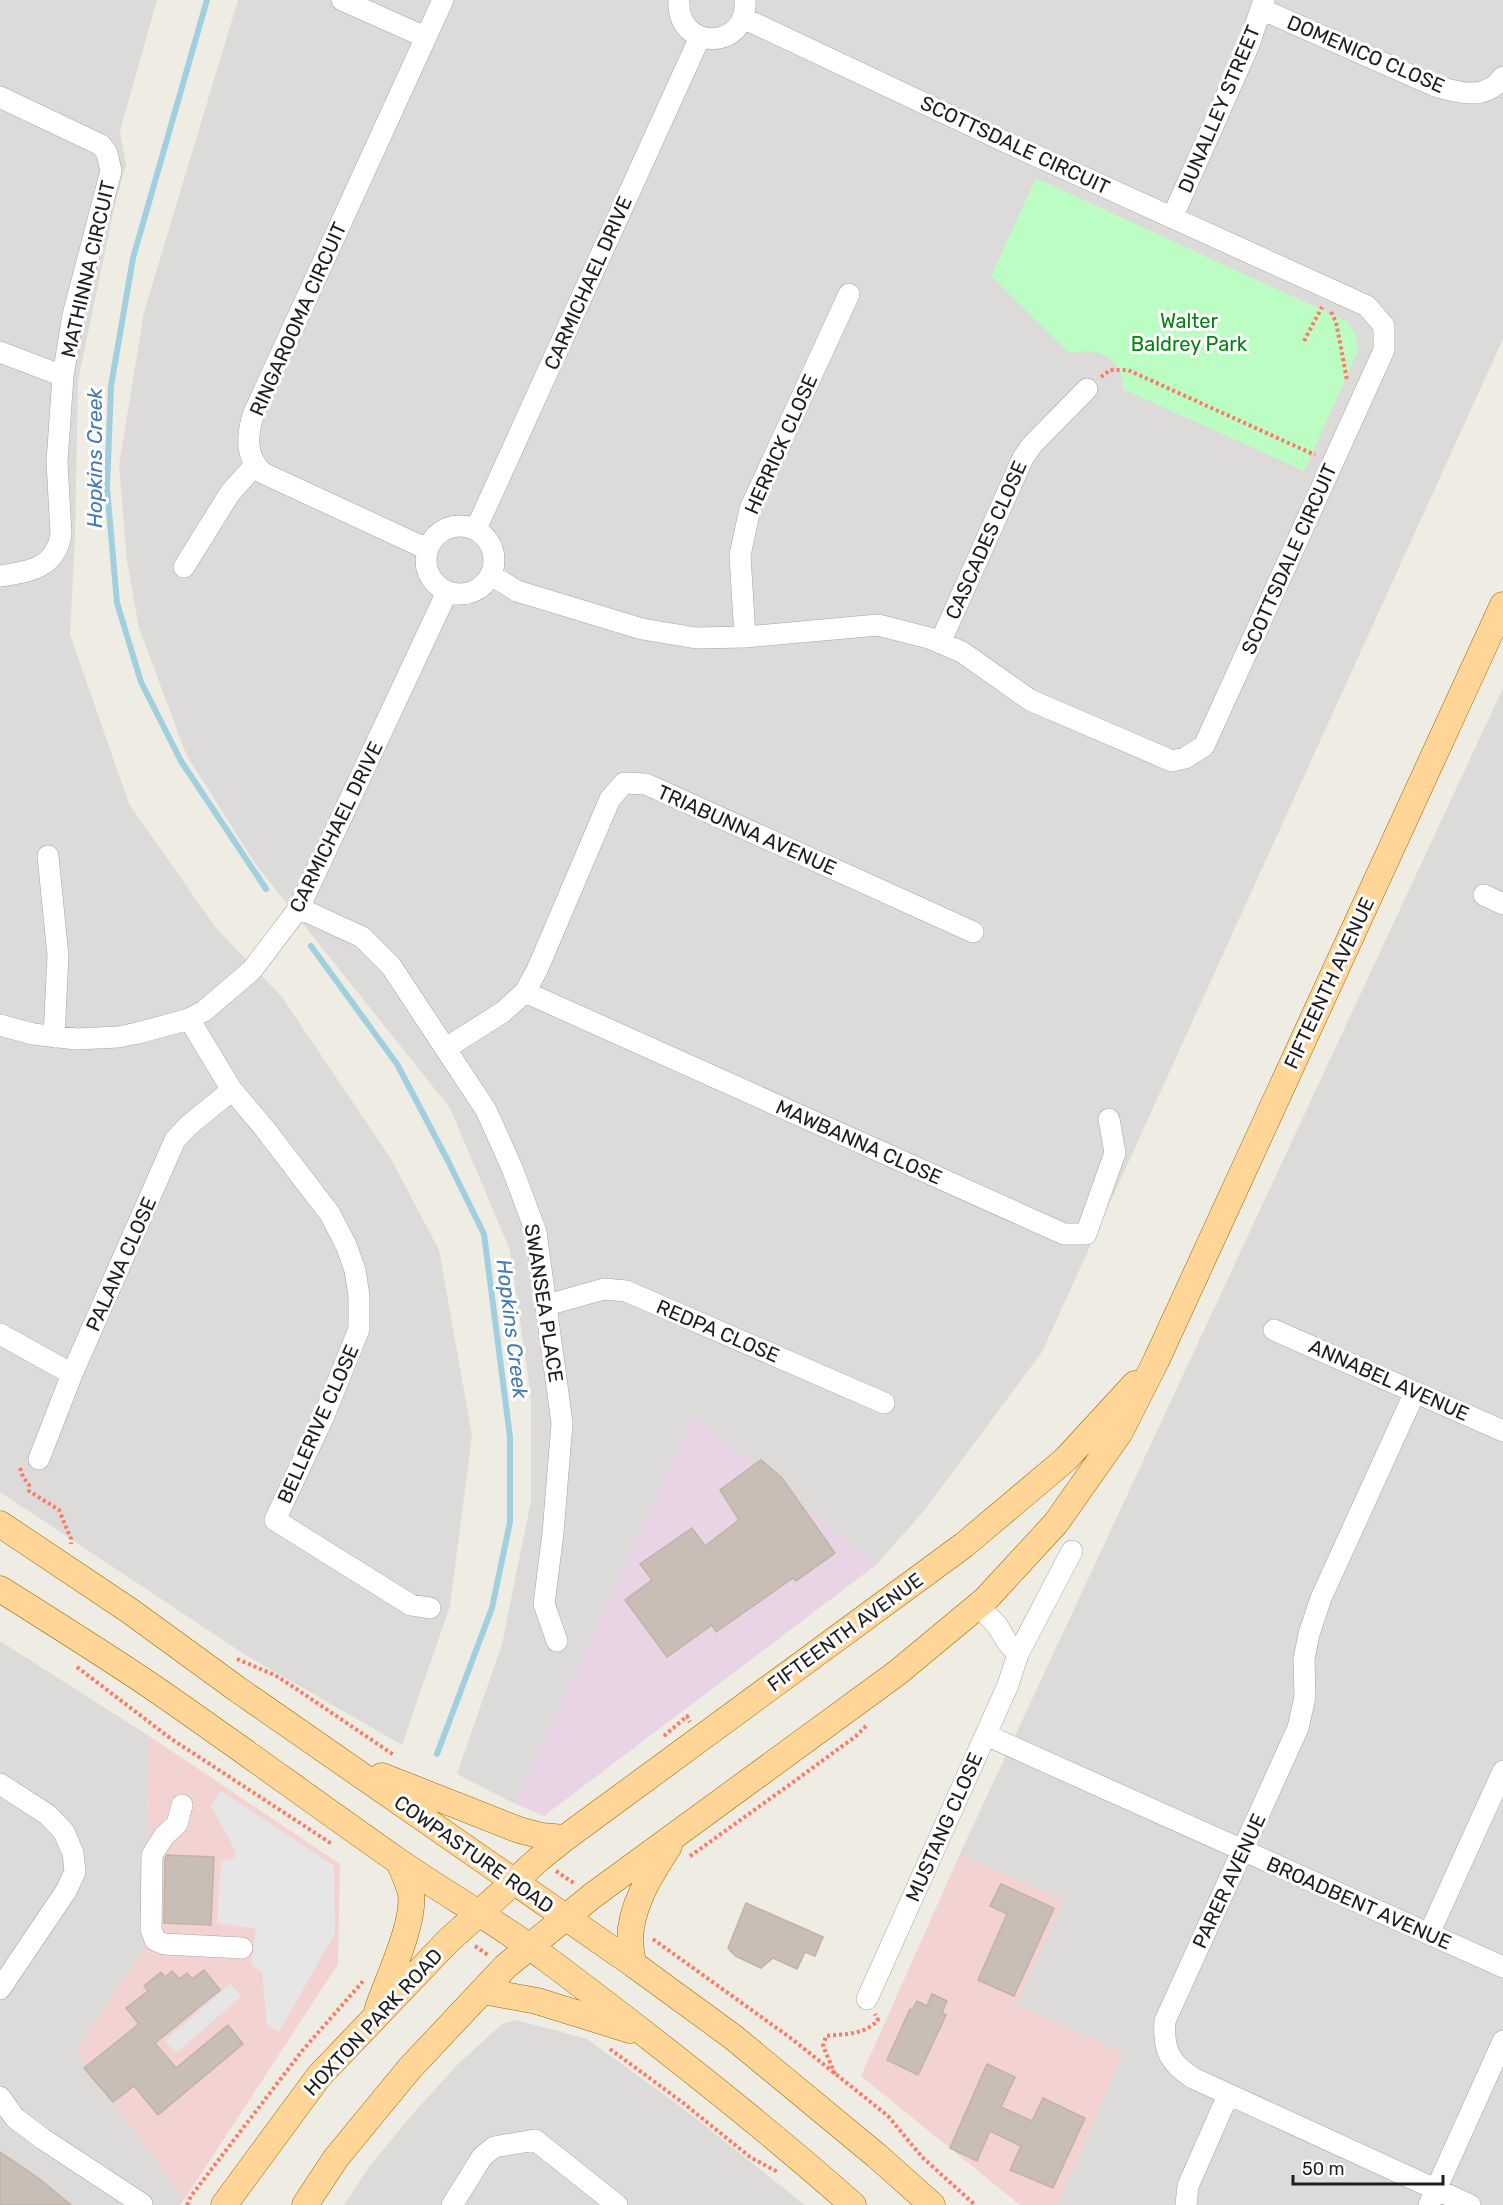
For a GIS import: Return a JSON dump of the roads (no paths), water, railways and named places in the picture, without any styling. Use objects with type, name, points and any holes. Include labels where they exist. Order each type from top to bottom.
[{"type":"main road","name":"FIFTEENTH AVENUE","points":[[565,1918],[897,1673],[978,1606],[1056,1523],[1120,1432],[1156,1361],[1497,636],[1503,605]]},
{"type":"main road","name":"FIFTEENTH AVENUE","points":[[515,1881],[566,1838],[964,1545],[1066,1459],[1156,1361]]},
{"type":"main road","name":"COWPASTURE ROAD","points":[[0,1524],[130,1611],[237,1689],[515,1881],[733,2037],[877,2156],[932,2205]]},
{"type":"main road","points":[[0,1589],[152,1687],[399,1862],[530,1947],[647,2035],[789,2148],[853,2205]]},
{"type":"main road","points":[[338,1758],[519,1830],[542,1836],[566,1838]]},
{"type":"main road","points":[[633,1964],[630,1940],[633,1918],[646,1883],[675,1835]]},
{"type":"main road","points":[[375,2016],[404,1938],[410,1913],[411,1894],[399,1862]]},
{"type":"main road","name":"HOXTON PARK ROAD","points":[[224,2205],[319,2076],[456,1933],[515,1881]]},
{"type":"main road","points":[[305,2205],[336,2158],[402,2077],[506,1966],[565,1918]]},
{"type":"main road","points":[[483,1991],[537,2001],[647,2035]]},
{"type":"street","points":[[342,0],[425,37]]},
{"type":"street","name":"RINGAROOMA CIRCUIT","points":[[255,465],[250,457],[248,444],[253,415],[443,0]]},
{"type":"street","points":[[679,0],[681,19],[686,26],[700,37],[708,39],[726,36],[739,25],[744,9]]},
{"type":"street","name":"DOMENICO CLOSE","points":[[1263,4],[1434,86],[1464,94],[1479,93],[1503,78]]},
{"type":"street","name":"DUNALLEY STREET","points":[[1172,218],[1248,47],[1263,4]]},
{"type":"street","name":"SCOTTSDALE CIRCUIT","points":[[491,575],[517,591],[642,629],[696,638],[745,637],[878,625],[940,642],[962,652],[1030,700],[1172,761],[1185,758],[1204,746],[1384,350],[1384,326],[1367,306],[1008,143],[744,9]]},
{"type":"street","name":"CARMICHAEL DRIVE","points":[[476,530],[700,37]]},
{"type":"street","name":"MATHINNA CIRCUIT","points":[[0,97],[91,139],[101,145],[110,161],[109,180],[73,315],[63,376],[57,462],[61,534],[59,544],[48,561],[37,568],[0,576]]},
{"type":"street","name":"HERRICK CLOSE","points":[[745,637],[740,555],[750,509],[849,294]]},
{"type":"street","points":[[0,352],[63,376]]},
{"type":"street","name":"CASCADES CLOSE","points":[[940,642],[1023,458],[1032,445],[1087,389]]},
{"type":"street","points":[[184,567],[230,493],[255,465],[272,477],[427,549]]},
{"type":"street","points":[[465,526],[476,530],[485,536],[492,546],[494,556],[491,575],[474,592],[463,594],[447,592],[429,576],[426,568],[427,549],[438,533],[448,528],[465,526]]},
{"type":"street","name":"CARMICHAEL DRIVE","points":[[0,1025],[54,1037],[76,1039],[118,1037],[189,1019],[204,1011],[252,970],[299,908],[447,592]]},
{"type":"street","name":"TRIABUNNA AVENUE","points":[[446,1048],[503,1012],[525,993],[610,799],[624,783],[646,784],[972,932]]},
{"type":"street","points":[[48,856],[58,956],[54,1037]]},
{"type":"street","name":"SWANSEA PLACE","points":[[299,908],[362,937],[391,966],[486,1110],[512,1168],[536,1232],[562,1423],[553,1533],[544,1604],[557,1641]]},
{"type":"street","name":"MAWBANNA CLOSE","points":[[525,993],[1064,1234],[1086,1233],[1115,1154],[1109,1119]]},
{"type":"street","name":"BELLERIVE CLOSE","points":[[189,1019],[232,1090],[330,1214],[346,1245],[355,1270],[359,1296],[359,1329],[323,1418],[275,1520],[411,1605],[430,1608]]},
{"type":"street","name":"PALANA CLOSE","points":[[39,1459],[72,1374],[175,1140],[188,1126],[232,1090]]},
{"type":"street","name":"REDPA CLOSE","points":[[547,1305],[604,1289],[626,1291],[884,1403]]},
{"type":"street","name":"ANNABEL AVENUE","points":[[1274,1330],[1503,1431]]},
{"type":"street","points":[[0,1334],[72,1374]]},
{"type":"street","name":"PARER AVENUE","points":[[1415,1392],[1321,1598],[1309,1634],[1304,1659],[1305,1697],[1298,1728],[1165,2021],[1164,2039],[1169,2056],[1179,2070],[1433,2197],[1470,2205]]},
{"type":"street","name":"MUSTANG CLOSE","points":[[867,1999],[1008,1686],[1017,1654],[1072,1551]]},
{"type":"street","points":[[978,1606],[997,1625],[1006,1642],[1017,1654]]},
{"type":"street","name":"BROADBENT AVENUE","points":[[986,1735],[1503,1968]]},
{"type":"street","points":[[1429,1934],[1503,1771]]},
{"type":"street","points":[[0,1784],[48,1815],[64,1832],[73,1853],[75,1872],[66,1891],[0,1989]]},
{"type":"street","points":[[182,1805],[177,1824],[164,1836],[152,1856],[151,1929],[155,1940],[164,1944],[242,1948]]},
{"type":"street","points":[[1433,2197],[1503,2041]]},
{"type":"street","points":[[1186,2205],[1188,2186],[1228,2095]]},
{"type":"street","points":[[0,2097],[15,2118],[142,2204]]},
{"type":"street","points":[[453,2205],[482,2157],[494,2147],[535,2140],[617,2205]]},
{"type":"waterway","name":"Hopkins Creek","points":[[207,0],[133,258],[111,386],[107,488],[117,603],[141,682],[181,761],[266,889]]},
{"type":"waterway","name":"Hopkins Creek","points":[[311,946],[397,1064],[484,1234],[510,1437],[510,1522],[492,1608],[437,1754]]},
{"type":"park label","name":"Walter Baldrey Park","points":[[1189,332]]}]
